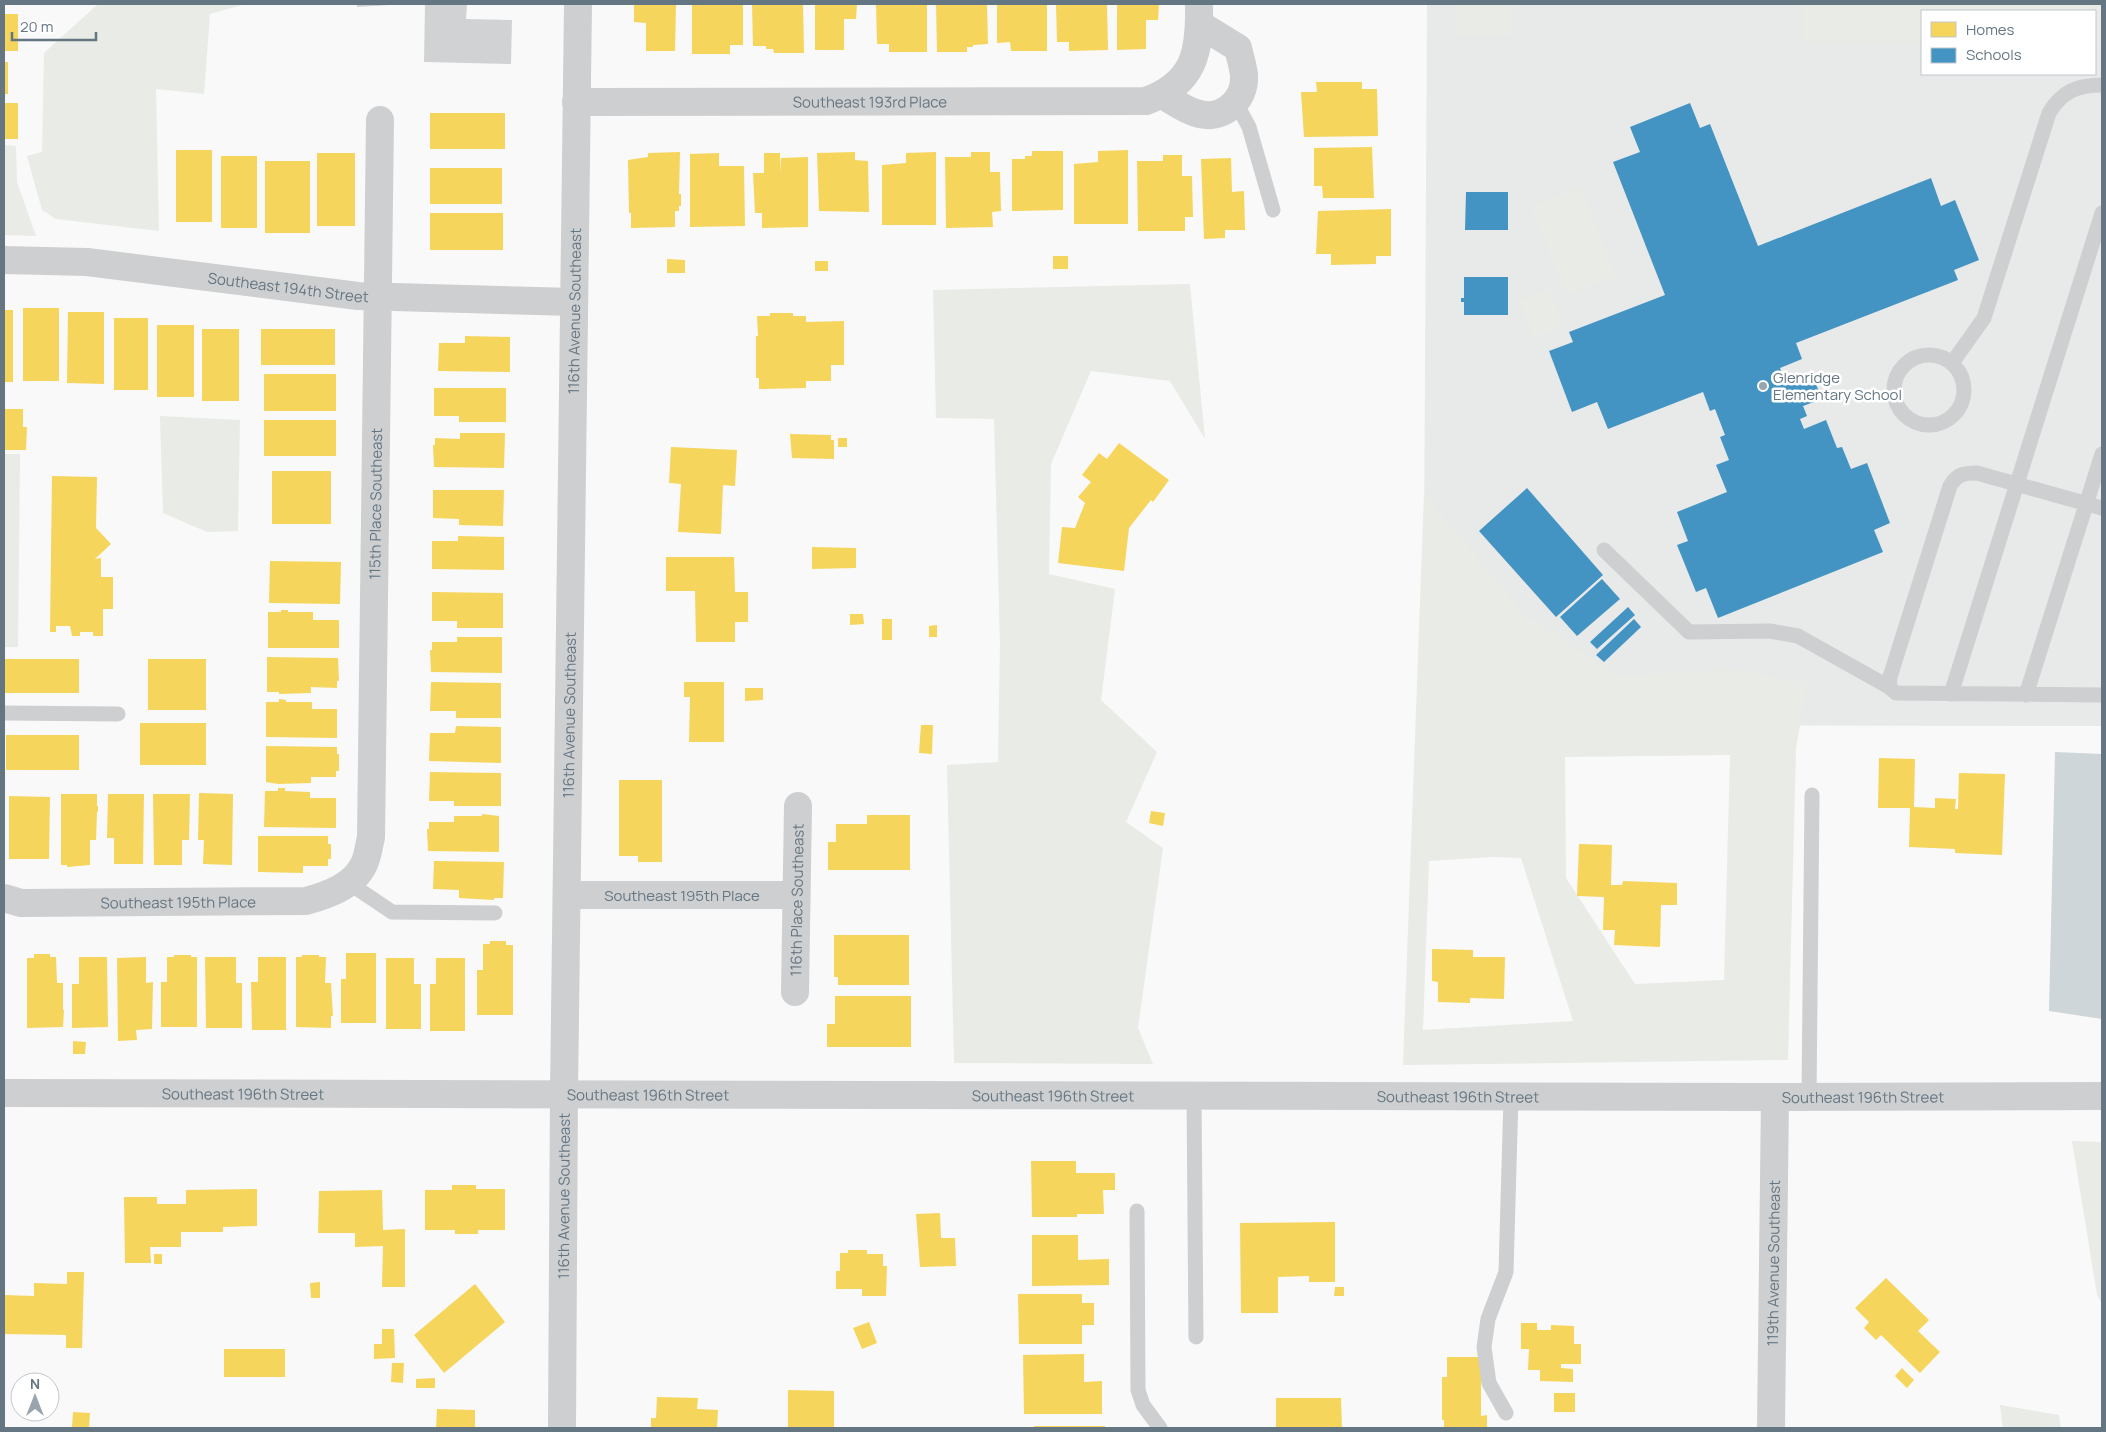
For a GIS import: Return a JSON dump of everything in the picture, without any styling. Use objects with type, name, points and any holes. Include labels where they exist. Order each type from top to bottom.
[{"type":"street","name":"116th Avenue Southeast","points":[[562,1428],[564,1093],[578,4]]},
{"type":"street","name":"Southeast 193rd Place","points":[[576,102],[1146,101],[1162,95],[1176,86],[1192,65],[1199,14]]},
{"type":"street","points":[[1162,95],[1196,114],[1221,114],[1236,103],[1242,91],[1244,76],[1238,48],[1199,14]]},
{"type":"street","name":"115th Place Southeast","points":[[349,883],[364,864],[371,837],[380,120]]},
{"type":"street","name":"Southeast 194th Street","points":[[4,260],[87,262],[349,295],[574,302]]},
{"type":"street","name":"116th Place Southeast","points":[[795,992],[798,806]]},
{"type":"street","name":"Southeast 195th Place","points":[[4,898],[21,903],[306,901],[330,895],[349,883]]},
{"type":"street","name":"Southeast 195th Place","points":[[567,895],[796,895]]},
{"type":"street","name":"Southeast 196th Street","points":[[4,1093],[2102,1096]]},
{"type":"street","name":"119th Avenue Southeast","points":[[1771,1428],[1775,1097]]},
{"type":"lane","points":[[1952,363],[1984,318],[2049,113],[2056,101],[2068,92],[2084,85],[2102,85]]},
{"type":"lane","points":[[1236,103],[1249,127],[1273,210]]},
{"type":"lane","points":[[1951,694],[2102,213]]},
{"type":"lane","points":[[1932,355],[1952,363],[1960,373],[1964,384],[1964,397],[1960,408],[1946,420],[1929,426],[1917,423],[1906,417],[1899,409],[1894,387],[1896,377],[1902,367],[1916,358],[1932,355]]},
{"type":"lane","points":[[2026,695],[2102,454]]},
{"type":"lane","points":[[1889,687],[1890,677],[1950,486],[1955,477],[1964,473],[1977,473],[2102,508]]},
{"type":"lane","points":[[1604,550],[1688,632],[1770,631],[1798,636],[1889,687],[1896,693],[2102,696]]},
{"type":"lane","points":[[4,713],[118,714]]},
{"type":"lane","points":[[1808,1097],[1812,795]]},
{"type":"lane","points":[[349,883],[392,912],[495,913]]},
{"type":"lane","points":[[1194,1095],[1196,1337]]},
{"type":"lane","points":[[1506,1413],[1488,1383],[1484,1347],[1488,1319],[1506,1272],[1511,1096]]},
{"type":"lane","points":[[1137,1211],[1138,1390],[1143,1405],[1160,1428]]},
{"type":"shaded area","points":[[98,4],[246,4],[210,14],[204,94],[156,89],[159,231],[56,219],[42,210],[27,156],[42,152],[44,53]]},
{"type":"shaded area","name":"Glenridge Elementary School","points":[[1427,4],[2102,4],[2102,726],[1423,725]]},
{"type":"shaded area","points":[[1456,4],[1513,4],[1513,35],[1456,35]]},
{"type":"shaded area","points":[[1804,4],[2102,4],[2102,42],[2096,42],[2096,10],[1921,10],[1921,42],[1804,42]]},
{"type":"shaded area","points":[[4,145],[16,146],[17,182],[36,236],[4,235]]},
{"type":"shaded area","points":[[1581,187],[1616,276],[1566,295],[1531,206]]},
{"type":"shaded area","points":[[1190,284],[1205,439],[1170,381],[1091,371],[1051,464],[1049,574],[1115,589],[1101,700],[1157,752],[1126,822],[1163,848],[1138,1028],[1153,1064],[954,1063],[947,765],[998,762],[1000,643],[994,419],[936,418],[933,290]]},
{"type":"shaded area","points":[[1549,289],[1564,326],[1534,338],[1519,301]]},
{"type":"shaded area","points":[[160,416],[240,420],[238,531],[207,532],[163,513]]},
{"type":"shaded area","points":[[4,454],[20,454],[18,647],[4,647]]},
{"type":"shaded area","points":[[1424,493],[1526,616],[1619,676],[1729,669],[1807,683],[1796,749],[1788,1060],[1403,1065]],"holes":[[[1730,755],[1724,980],[1635,984],[1566,878],[1565,757]],[[1494,857],[1521,858],[1573,1021],[1423,1030],[1429,861]]]},
{"type":"shaded area","points":[[2055,752],[2102,754],[2102,1019],[2049,1011]]},
{"type":"shaded area","points":[[2072,1141],[2102,1142],[2102,1304],[2097,1295]]},
{"type":"shaded area","points":[[2000,1405],[2059,1415],[2061,1428],[2003,1428]]},
{"type":"building: Homes","points":[[634,4],[676,4],[675,51],[646,51],[646,23],[634,22]]},
{"type":"building: Homes","points":[[692,4],[743,4],[743,45],[730,45],[730,54],[692,54]]},
{"type":"building: Homes","points":[[752,4],[803,4],[804,53],[774,53],[773,49],[766,49],[766,46],[753,46]]},
{"type":"building: Homes","points":[[815,4],[857,4],[856,19],[844,19],[844,50],[815,50]]},
{"type":"building: Homes","points":[[876,4],[927,4],[927,52],[889,52],[889,44],[877,44]]},
{"type":"building: Homes","points":[[936,4],[987,4],[988,44],[967,47],[967,52],[937,52]]},
{"type":"building: Homes","points":[[997,4],[1047,4],[1047,51],[1011,51],[1010,42],[997,43]]},
{"type":"building: Homes","points":[[1056,4],[1107,4],[1108,50],[1069,51],[1069,42],[1057,42]]},
{"type":"building: Homes","points":[[1117,4],[1159,4],[1158,20],[1146,20],[1146,49],[1117,50]]},
{"type":"building: Homes","points":[[4,14],[18,14],[18,51],[4,51]]},
{"type":"building: Homes","points":[[4,62],[8,62],[8,94],[4,94]]},
{"type":"building: Homes","points":[[1316,82],[1362,82],[1362,89],[1377,89],[1378,136],[1304,137],[1301,92],[1317,92]]},
{"type":"building: Homes","points":[[4,103],[18,103],[18,139],[4,139]]},
{"type":"building: Homes","points":[[430,113],[505,113],[505,149],[430,149]]},
{"type":"building: Homes","points":[[1372,147],[1374,198],[1323,198],[1322,186],[1314,186],[1314,148]]},
{"type":"building: Homes","points":[[176,150],[212,150],[212,222],[176,222]]},
{"type":"building: Homes","points":[[1128,150],[1128,224],[1074,224],[1074,164],[1098,162],[1098,151]]},
{"type":"building: Homes","points":[[1032,151],[1063,151],[1063,210],[1012,211],[1012,159],[1025,159],[1025,156],[1032,156]]},
{"type":"building: Homes","points":[[680,152],[679,194],[681,194],[681,206],[679,206],[679,211],[675,211],[675,227],[631,228],[628,160],[648,157],[648,153]]},
{"type":"building: Homes","points":[[855,152],[855,160],[868,161],[869,212],[819,211],[817,153]]},
{"type":"building: Homes","points":[[936,152],[936,225],[882,225],[882,165],[906,163],[906,153]]},
{"type":"building: Homes","points":[[971,152],[990,152],[990,172],[1000,172],[1001,211],[992,212],[993,227],[946,228],[945,157],[971,157]]},
{"type":"building: Homes","points":[[317,153],[355,153],[355,226],[317,226]]},
{"type":"building: Homes","points":[[719,153],[719,166],[744,166],[745,226],[690,227],[690,154]]},
{"type":"building: Homes","points":[[764,153],[780,153],[780,174],[781,158],[808,157],[808,227],[762,228],[762,213],[755,213],[753,173],[764,173]]},
{"type":"building: Homes","points":[[1163,155],[1182,155],[1182,176],[1192,176],[1193,217],[1185,217],[1185,231],[1138,231],[1137,161],[1163,161]]},
{"type":"building: Homes","points":[[221,156],[257,156],[257,228],[221,228]]},
{"type":"building: Homes","points":[[1231,158],[1232,192],[1244,191],[1245,230],[1225,230],[1225,238],[1204,239],[1201,159]]},
{"type":"building: Homes","points":[[265,161],[310,161],[310,233],[265,233]]},
{"type":"building: Homes","points":[[430,168],[502,168],[502,204],[430,204]]},
{"type":"building: Homes","points":[[1391,209],[1391,256],[1376,256],[1376,264],[1331,265],[1331,254],[1316,254],[1318,211]]},
{"type":"building: Homes","points":[[430,213],[503,213],[503,250],[430,250]]},
{"type":"building: Homes","points":[[1053,256],[1068,256],[1068,269],[1053,269]]},
{"type":"building: Homes","points":[[667,259],[685,260],[685,273],[667,273]]},
{"type":"building: Homes","points":[[815,261],[828,261],[828,271],[815,271]]},
{"type":"building: Homes","points":[[23,308],[59,308],[59,381],[23,381]]},
{"type":"building: Homes","points":[[4,310],[13,310],[13,382],[4,382]]},
{"type":"building: Homes","points":[[68,312],[104,312],[104,384],[67,383]]},
{"type":"building: Homes","points":[[770,313],[793,313],[793,316],[806,316],[806,322],[844,321],[844,365],[831,365],[831,381],[806,381],[806,388],[759,389],[759,378],[756,378],[757,316],[770,316]]},
{"type":"building: Homes","points":[[114,318],[148,318],[148,390],[114,390]]},
{"type":"building: Homes","points":[[157,325],[194,325],[194,397],[157,397]]},
{"type":"building: Homes","points":[[202,329],[239,329],[239,401],[202,401]]},
{"type":"building: Homes","points":[[261,329],[335,329],[335,365],[261,365]]},
{"type":"building: Homes","points":[[465,336],[510,337],[510,372],[438,371],[439,343],[465,343]]},
{"type":"building: Homes","points":[[264,374],[336,374],[336,411],[264,411]]},
{"type":"building: Homes","points":[[434,388],[506,388],[506,422],[459,422],[459,416],[434,416]]},
{"type":"building: Homes","points":[[4,409],[23,409],[23,427],[27,427],[26,450],[4,450]]},
{"type":"building: Homes","points":[[264,420],[336,420],[336,456],[264,456]]},
{"type":"building: Homes","points":[[460,433],[505,433],[504,468],[434,467],[433,445],[435,445],[435,438],[460,439]]},
{"type":"building: Homes","points":[[790,434],[831,435],[831,440],[834,440],[834,459],[792,458]]},
{"type":"building: Homes","points":[[838,438],[847,438],[847,447],[838,447]]},
{"type":"building: Homes","points":[[1119,443],[1169,480],[1153,502],[1151,500],[1129,528],[1124,571],[1058,563],[1062,527],[1075,528],[1085,503],[1078,497],[1091,482],[1082,475],[1099,453],[1107,459]]},
{"type":"building: Homes","points":[[671,447],[737,450],[735,486],[723,485],[721,534],[678,532],[681,484],[669,483]]},
{"type":"building: Homes","points":[[272,471],[331,471],[331,524],[272,524]]},
{"type":"building: Homes","points":[[52,476],[97,477],[96,528],[111,544],[95,559],[101,558],[101,577],[113,577],[113,609],[103,609],[103,636],[93,636],[93,632],[80,632],[80,636],[72,636],[70,626],[56,626],[56,632],[50,632]]},
{"type":"building: Homes","points":[[433,490],[504,490],[503,526],[459,525],[459,519],[433,518]]},
{"type":"building: Homes","points":[[458,536],[504,537],[504,570],[432,569],[432,541],[458,541]]},
{"type":"building: Homes","points":[[812,547],[856,548],[856,568],[812,569]]},
{"type":"building: Homes","points":[[666,557],[734,557],[735,592],[748,592],[748,622],[735,622],[735,642],[696,642],[695,591],[666,591]]},
{"type":"building: Homes","points":[[270,561],[341,562],[340,604],[269,603]]},
{"type":"building: Homes","points":[[432,592],[503,593],[503,628],[457,628],[457,621],[432,621]]},
{"type":"building: Homes","points":[[281,610],[288,610],[288,612],[313,612],[313,620],[339,620],[339,648],[268,648],[268,612],[281,612]]},
{"type":"building: Homes","points":[[850,614],[863,614],[864,624],[850,625]]},
{"type":"building: Homes","points":[[882,619],[892,619],[892,640],[882,640]]},
{"type":"building: Homes","points":[[937,625],[937,637],[929,637],[929,626]]},
{"type":"building: Homes","points":[[457,637],[502,637],[502,673],[431,672],[430,650],[432,650],[432,642],[457,642]]},
{"type":"building: Homes","points":[[267,657],[338,658],[339,681],[337,681],[337,688],[311,687],[311,693],[279,694],[279,692],[267,692]]},
{"type":"building: Homes","points":[[5,659],[79,659],[79,693],[5,693]]},
{"type":"building: Homes","points":[[148,659],[206,659],[206,710],[148,710]]},
{"type":"building: Homes","points":[[431,682],[501,683],[501,718],[456,718],[456,711],[430,711]]},
{"type":"building: Homes","points":[[684,682],[724,682],[724,742],[689,742],[690,697],[684,697]]},
{"type":"building: Homes","points":[[745,688],[763,688],[763,700],[745,701]]},
{"type":"building: Homes","points":[[279,699],[286,700],[286,702],[312,702],[312,709],[337,709],[337,738],[266,737],[266,702],[279,702]]},
{"type":"building: Homes","points":[[140,723],[206,723],[206,765],[140,765]]},
{"type":"building: Homes","points":[[921,725],[933,725],[932,754],[919,753]]},
{"type":"building: Homes","points":[[456,726],[501,727],[501,763],[429,761],[430,733],[455,733]]},
{"type":"building: Homes","points":[[6,735],[79,735],[79,770],[6,770]]},
{"type":"building: Homes","points":[[266,746],[337,747],[339,771],[336,771],[336,777],[311,777],[311,783],[278,784],[266,782]]},
{"type":"building: Homes","points":[[1879,758],[1915,759],[1914,807],[1935,808],[1935,798],[1956,799],[1955,809],[1958,809],[1959,773],[2005,774],[2002,855],[1955,853],[1955,849],[1909,847],[1910,808],[1878,808]]},
{"type":"building: Homes","points":[[430,772],[501,773],[501,806],[454,806],[454,801],[429,801]]},
{"type":"building: Homes","points":[[619,780],[662,780],[662,862],[638,862],[638,856],[619,856]]},
{"type":"building: Homes","points":[[278,788],[285,788],[285,791],[310,792],[310,798],[336,798],[336,828],[264,827],[265,791],[278,791]]},
{"type":"building: Homes","points":[[199,793],[233,794],[232,865],[203,864],[204,840],[198,840]]},
{"type":"building: Homes","points":[[61,794],[97,794],[96,840],[90,840],[90,865],[67,867],[67,865],[61,865]]},
{"type":"building: Homes","points":[[108,794],[144,794],[143,864],[114,864],[114,838],[107,838]]},
{"type":"building: Homes","points":[[153,794],[190,794],[189,840],[182,840],[182,865],[154,865]]},
{"type":"building: Homes","points":[[9,796],[50,797],[49,859],[9,859]]},
{"type":"building: Homes","points":[[1151,811],[1165,813],[1163,826],[1149,823]]},
{"type":"building: Homes","points":[[482,814],[499,816],[499,852],[428,851],[427,829],[429,829],[429,822],[454,822],[454,816],[482,816]]},
{"type":"building: Homes","points":[[867,815],[910,815],[910,870],[828,870],[828,842],[836,842],[836,824],[867,824]]},
{"type":"building: Homes","points":[[258,836],[328,836],[328,844],[331,844],[331,859],[328,859],[328,866],[303,866],[303,873],[258,872]]},
{"type":"building: Homes","points":[[1579,844],[1612,845],[1611,885],[1622,885],[1623,881],[1677,883],[1677,905],[1661,905],[1660,947],[1614,945],[1615,930],[1603,930],[1604,897],[1577,896]]},
{"type":"building: Homes","points":[[434,861],[504,862],[503,898],[494,898],[494,900],[459,898],[459,890],[433,889]]},
{"type":"building: Homes","points":[[834,935],[909,935],[909,985],[838,985],[838,977],[834,977]]},
{"type":"building: Homes","points":[[490,941],[506,941],[506,945],[513,945],[513,1015],[477,1015],[477,970],[483,970],[483,944],[490,944]]},
{"type":"building: Homes","points":[[1432,949],[1473,950],[1473,957],[1505,957],[1504,999],[1470,998],[1470,1003],[1438,1002],[1438,982],[1432,981]]},
{"type":"building: Homes","points":[[346,953],[376,953],[376,1023],[341,1023],[341,979],[346,979]]},
{"type":"building: Homes","points":[[34,954],[50,954],[50,957],[56,957],[57,983],[63,983],[63,1027],[27,1028],[27,958],[34,958]]},
{"type":"building: Homes","points":[[174,955],[197,957],[197,1027],[161,1027],[161,982],[167,982],[167,957],[174,957]]},
{"type":"building: Homes","points":[[302,955],[326,957],[325,983],[331,983],[333,1016],[331,1016],[331,1028],[296,1027],[296,957],[302,957]]},
{"type":"building: Homes","points":[[79,957],[107,957],[108,1027],[72,1028],[72,984],[79,984]]},
{"type":"building: Homes","points":[[146,957],[146,983],[153,982],[152,1029],[136,1030],[137,1040],[118,1041],[117,958]]},
{"type":"building: Homes","points":[[205,957],[236,957],[236,983],[242,983],[242,1028],[206,1028]]},
{"type":"building: Homes","points":[[258,957],[286,957],[286,1030],[252,1030],[251,982],[258,982]]},
{"type":"building: Homes","points":[[386,958],[414,958],[414,984],[421,984],[421,1029],[386,1029]]},
{"type":"building: Homes","points":[[436,958],[465,958],[465,1031],[430,1031],[430,984],[436,984]]},
{"type":"building: Homes","points":[[835,996],[911,996],[911,1047],[827,1047],[827,1024],[835,1024]]},
{"type":"building: Homes","points":[[73,1041],[86,1042],[85,1054],[73,1054]]},
{"type":"building: Homes","points":[[1031,1161],[1076,1161],[1076,1173],[1115,1173],[1115,1190],[1103,1190],[1104,1214],[1077,1214],[1077,1217],[1032,1217]]},
{"type":"building: Homes","points":[[452,1185],[476,1185],[476,1189],[505,1189],[505,1230],[478,1230],[478,1234],[455,1234],[455,1230],[425,1230],[425,1190],[452,1190]]},
{"type":"building: Homes","points":[[257,1189],[257,1226],[223,1227],[223,1232],[181,1232],[181,1247],[150,1247],[151,1263],[125,1263],[124,1197],[157,1197],[157,1204],[186,1204],[186,1190]]},
{"type":"building: Homes","points":[[382,1190],[383,1230],[405,1229],[405,1287],[382,1287],[383,1246],[355,1247],[355,1233],[318,1233],[319,1191]]},
{"type":"building: Homes","points":[[940,1213],[941,1238],[955,1238],[956,1266],[920,1267],[916,1214]]},
{"type":"building: Homes","points":[[1335,1222],[1335,1282],[1309,1282],[1309,1276],[1278,1277],[1278,1313],[1241,1313],[1240,1223]]},
{"type":"building: Homes","points":[[1032,1235],[1078,1235],[1078,1260],[1109,1259],[1109,1285],[1032,1286]]},
{"type":"building: Homes","points":[[848,1250],[867,1250],[867,1254],[883,1254],[883,1266],[887,1266],[886,1296],[862,1296],[862,1289],[836,1289],[836,1271],[840,1271],[840,1253],[848,1253]]},
{"type":"building: Homes","points":[[154,1254],[162,1254],[162,1264],[154,1264]]},
{"type":"building: Homes","points":[[67,1272],[84,1272],[82,1348],[66,1348],[66,1335],[4,1334],[4,1295],[34,1296],[34,1283],[67,1284]]},
{"type":"building: Homes","points":[[1886,1278],[1929,1320],[1918,1331],[1940,1352],[1920,1373],[1881,1335],[1876,1340],[1864,1328],[1869,1322],[1855,1308]]},
{"type":"building: Homes","points":[[320,1282],[320,1298],[311,1298],[310,1283]]},
{"type":"building: Homes","points":[[475,1284],[505,1322],[444,1373],[414,1335]]},
{"type":"building: Homes","points":[[1335,1287],[1344,1287],[1344,1296],[1334,1296]]},
{"type":"building: Homes","points":[[1018,1294],[1082,1294],[1082,1303],[1094,1303],[1094,1325],[1082,1325],[1082,1344],[1019,1344]]},
{"type":"building: Homes","points":[[869,1322],[877,1343],[862,1349],[853,1328]]},
{"type":"building: Homes","points":[[1521,1323],[1537,1323],[1537,1330],[1551,1330],[1551,1325],[1574,1326],[1574,1344],[1581,1344],[1581,1364],[1561,1364],[1561,1368],[1573,1369],[1573,1382],[1540,1381],[1540,1370],[1528,1370],[1529,1349],[1521,1349]]},
{"type":"building: Homes","points":[[382,1329],[394,1329],[395,1358],[374,1359],[374,1344],[382,1344]]},
{"type":"building: Homes","points":[[224,1349],[285,1349],[285,1377],[224,1377]]},
{"type":"building: Homes","points":[[1084,1354],[1084,1382],[1102,1381],[1102,1414],[1024,1414],[1023,1355]]},
{"type":"building: Homes","points":[[1447,1357],[1481,1357],[1481,1416],[1487,1415],[1487,1428],[1444,1428],[1444,1420],[1442,1420],[1442,1377],[1447,1377]]},
{"type":"building: Homes","points":[[392,1363],[404,1363],[403,1383],[391,1382]]},
{"type":"building: Homes","points":[[1902,1368],[1914,1380],[1907,1388],[1895,1376]]},
{"type":"building: Homes","points":[[435,1378],[435,1388],[416,1388],[416,1379]]},
{"type":"building: Homes","points":[[788,1390],[834,1391],[834,1428],[788,1428]]},
{"type":"building: Homes","points":[[1554,1393],[1575,1393],[1575,1412],[1554,1412]]},
{"type":"building: Homes","points":[[657,1397],[698,1398],[697,1409],[718,1410],[717,1428],[651,1428],[651,1418],[656,1418]]},
{"type":"building: Homes","points":[[1276,1398],[1341,1398],[1342,1428],[1276,1428]]},
{"type":"building: Homes","points":[[437,1409],[475,1410],[475,1428],[436,1428]]},
{"type":"building: Homes","points":[[73,1412],[90,1413],[89,1428],[72,1427]]},
{"type":"building: Homes","points":[[1034,1426],[1105,1426],[1105,1428],[1034,1428]]},
{"type":"building: Schools","points":[[1690,103],[1700,128],[1710,124],[1758,246],[1931,178],[1941,206],[1955,200],[1979,260],[1954,270],[1958,280],[1796,343],[1802,359],[1780,368],[1783,376],[1790,373],[1795,384],[1813,377],[1822,399],[1803,406],[1807,416],[1800,419],[1804,429],[1826,420],[1837,448],[1842,447],[1851,469],[1867,463],[1890,523],[1874,530],[1883,552],[1718,618],[1706,588],[1696,592],[1677,545],[1688,541],[1677,512],[1727,492],[1716,465],[1729,460],[1720,437],[1725,435],[1715,409],[1710,411],[1703,392],[1608,429],[1597,402],[1572,412],[1549,351],[1573,342],[1569,332],[1665,295],[1613,162],[1640,152],[1630,127]]},
{"type":"building: Schools","points":[[1466,192],[1508,192],[1508,230],[1465,230]]},
{"type":"building: Schools","points":[[1464,277],[1508,277],[1508,315],[1464,315],[1464,302],[1461,302],[1461,298],[1464,298]]},
{"type":"building: Schools","points":[[1527,488],[1603,575],[1556,617],[1479,531]]},
{"type":"building: Schools","points":[[1602,579],[1620,599],[1577,636],[1560,617]]},
{"type":"building: Schools","points":[[1628,607],[1635,615],[1597,649],[1590,642]]},
{"type":"building: Schools","points":[[1634,619],[1641,627],[1604,662],[1596,655]]},
{"type":"building: Other","points":[[357,4],[390,4],[390,5],[357,7]]},
{"type":"building: Other","points":[[425,4],[467,4],[466,19],[512,20],[511,64],[424,62]]},
{"type":"place","name":"Glenridge Elementary School","points":[[1763,386]]}]
